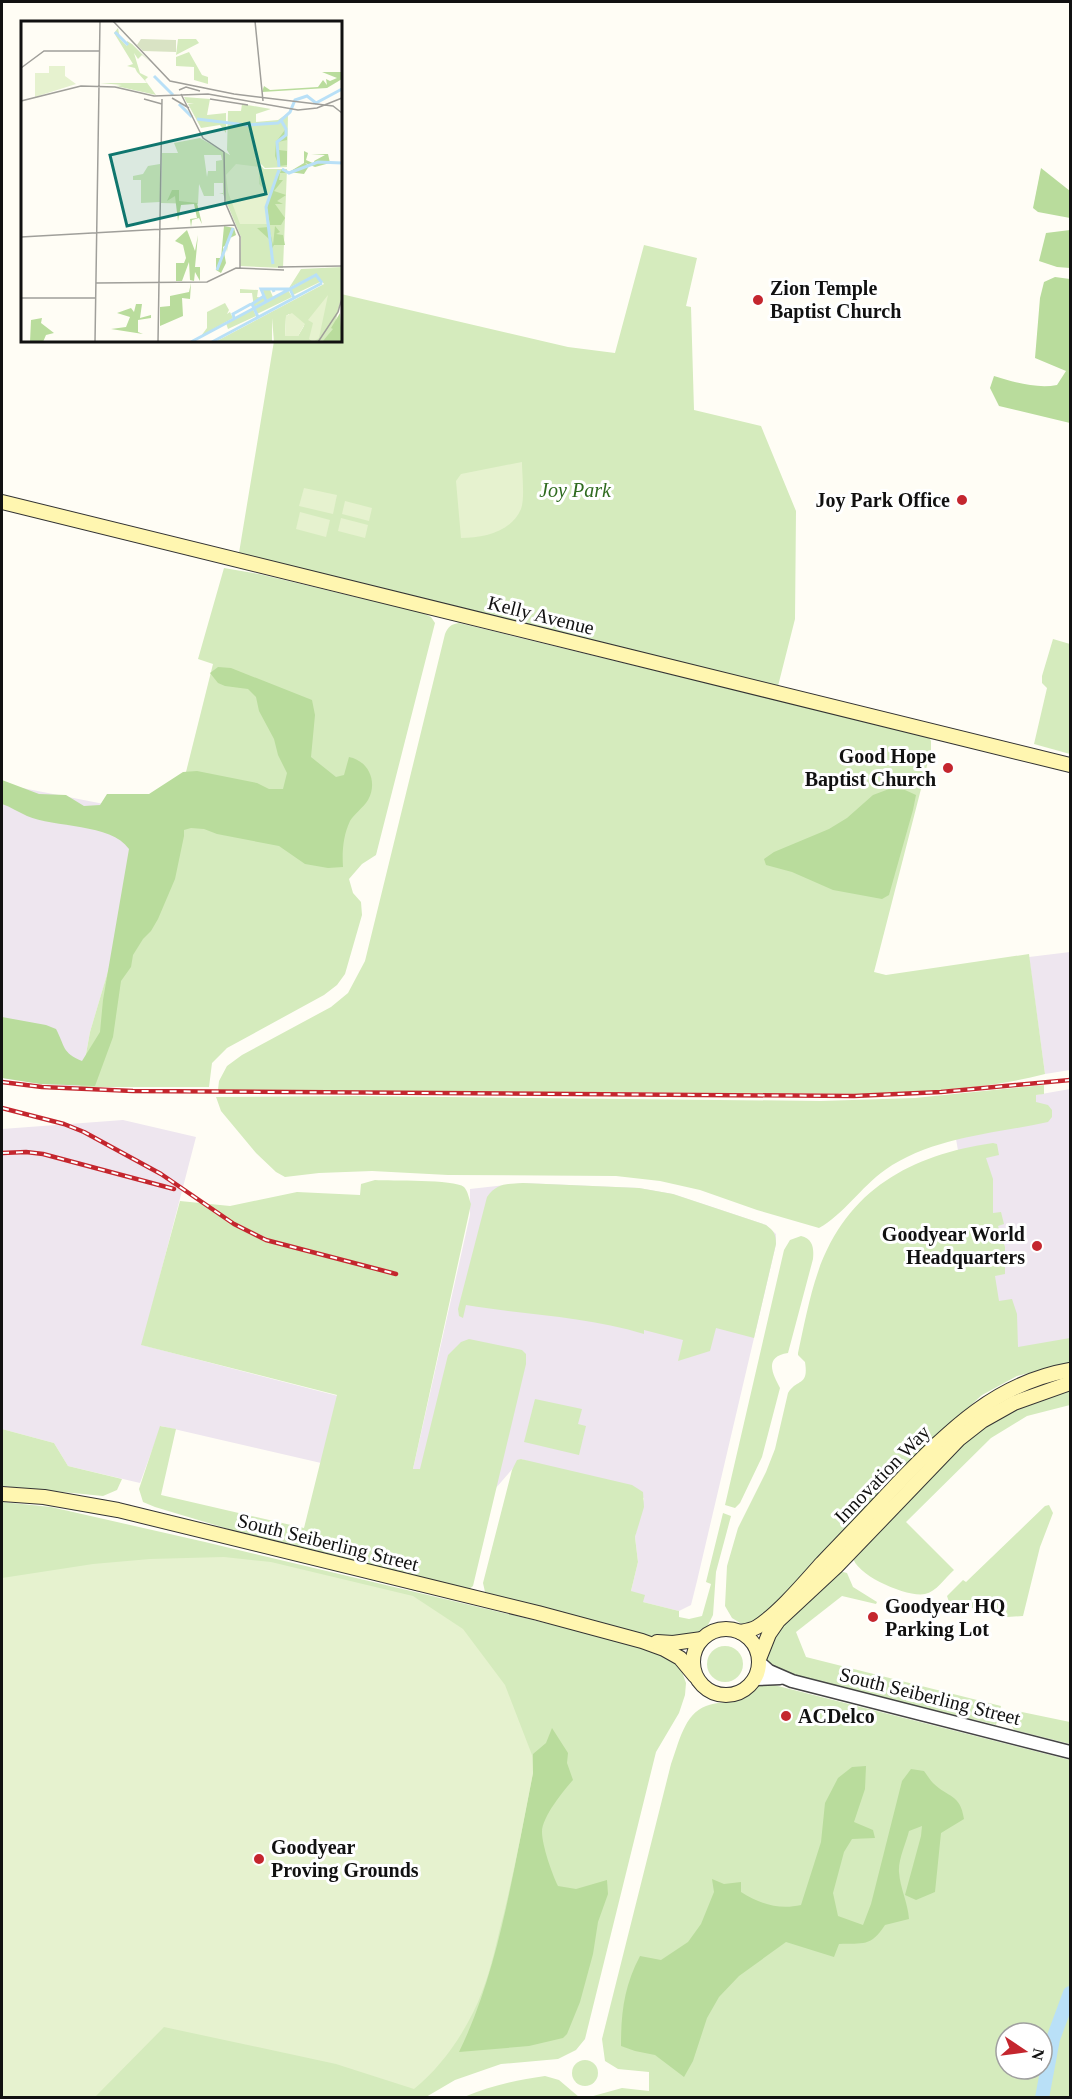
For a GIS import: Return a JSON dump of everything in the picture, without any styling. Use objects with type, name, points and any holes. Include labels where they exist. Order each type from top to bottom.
[{"type":"main road","name":"Kelly Avenue","points":[[2,502],[1071,765]]},
{"type":"main road","name":"Innovation Way","points":[[740,1632],[755,1628],[771,1615],[919,1462],[977,1409],[1005,1392],[1036,1378],[1071,1370]]},
{"type":"main road","name":"Innovation Way","points":[[759,1660],[769,1635],[778,1621],[836,1567],[959,1439],[982,1421],[1014,1402],[1071,1383]]},
{"type":"main road","name":"South Seiberling Street","points":[[2,1494],[44,1497],[118,1510],[538,1613],[642,1641],[677,1656],[695,1676]]},
{"type":"main road","points":[[723,1629],[740,1632],[753,1643],[759,1660],[755,1679],[742,1691],[725,1696],[707,1690],[695,1676],[693,1656],[702,1639],[712,1632],[723,1629]]},
{"type":"main road","name":"South Seiberling Street","points":[[642,1641],[674,1643],[702,1639]]},
{"type":"street","name":"South Seiberling Street","points":[[759,1660],[781,1678]]},
{"type":"street","name":"South Seiberling Street","points":[[755,1679],[781,1678],[1071,1752]]},
{"type":"shaded area","points":[[2,784],[155,814],[90,1032],[80,1087],[2,1078]]},
{"type":"shaded area","points":[[1070,952],[1070,1070],[1045,1074],[1029,957]]},
{"type":"shaded area","points":[[1070,1089],[1070,1356],[998,1382],[951,1110]]},
{"type":"shaded area","points":[[123,1120],[196,1137],[142,1345],[338,1396],[321,1463],[161,1426],[140,1483],[68,1466],[54,1443],[2,1429],[2,1129]]},
{"type":"shaded area","points":[[523,1183],[639,1188],[673,1194],[766,1225],[776,1234],[776,1244],[691,1605],[679,1611],[643,1602],[631,1591],[638,1562],[635,1537],[644,1498],[521,1459],[495,1489],[413,1469],[470,1215],[470,1189]]},
{"type":"green space","points":[[1041,168],[1070,191],[1070,218],[1038,212],[1033,208]]},
{"type":"green space","points":[[1070,230],[1070,268],[1057,267],[1039,261],[1046,233]]},
{"type":"green space","name":"Joy Park","points":[[644,245],[697,258],[686,306],[691,307],[694,410],[761,426],[796,511],[795,619],[778,686],[239,553],[274,342],[342,342],[342,294],[568,347],[615,353]]},
{"type":"green space","points":[[1055,277],[1070,279],[1070,423],[999,406],[990,388],[994,376],[1017,383],[1057,385],[1066,371],[1035,358],[1040,298],[1044,282]]},
{"type":"green space","points":[[522,462],[523,499],[516,517],[496,532],[479,537],[461,538],[456,481],[461,474]]},
{"type":"green space","points":[[304,488],[337,495],[333,514],[299,506]]},
{"type":"green space","points":[[345,501],[372,508],[369,521],[342,514]]},
{"type":"green space","points":[[300,512],[330,520],[326,537],[296,529]]},
{"type":"green space","points":[[341,518],[368,525],[365,538],[338,531]]},
{"type":"green space","points":[[224,568],[259,574],[423,613],[431,617],[435,623],[376,855],[362,864],[349,879],[353,893],[361,902],[362,915],[345,974],[337,985],[324,995],[227,1048],[212,1063],[209,1087],[80,1087],[90,1032],[156,809],[185,776],[213,664],[198,659]]},
{"type":"green space","points":[[459,623],[929,737],[931,750],[874,972],[886,975],[1029,954],[1045,1074],[979,1086],[867,1094],[218,1090],[219,1081],[227,1066],[242,1055],[331,1007],[348,993],[365,961],[445,634],[450,626]]},
{"type":"green space","points":[[1053,639],[1070,644],[1070,754],[1034,744],[1047,688],[1042,683],[1042,676]]},
{"type":"green space","points":[[218,667],[231,668],[312,700],[315,715],[311,757],[336,777],[344,775],[349,757],[362,763],[370,773],[371,793],[348,827],[344,844],[343,867],[328,868],[305,864],[279,846],[217,834],[204,829],[184,830],[175,879],[158,919],[133,955],[131,967],[121,981],[113,1037],[95,1086],[40,1084],[2,1078],[2,1017],[56,1029],[67,1052],[82,1061],[100,1032],[103,1000],[129,849],[121,841],[96,830],[38,820],[2,804],[2,780],[39,794],[66,795],[84,806],[100,805],[107,794],[149,794],[183,772],[197,771],[257,783],[269,789],[283,789],[287,773],[278,755],[274,739],[259,711],[256,697],[248,689],[218,683],[210,673]]},
{"type":"green space","points":[[889,789],[905,790],[916,795],[889,895],[882,899],[833,890],[792,872],[766,865],[764,859],[774,852],[829,829],[847,818],[873,795]]},
{"type":"green space","points":[[1044,1085],[1044,1094],[1036,1095],[1036,1102],[1048,1105],[1052,1110],[1052,1117],[1048,1122],[943,1143],[903,1159],[876,1177],[836,1216],[819,1228],[700,1190],[660,1181],[616,1176],[448,1175],[372,1171],[285,1177],[276,1172],[256,1153],[221,1111],[216,1097],[356,1096],[821,1101],[915,1098]]},
{"type":"green space","points":[[997,1144],[999,1155],[986,1158],[993,1179],[993,1213],[1001,1212],[1004,1224],[998,1226],[1005,1247],[1005,1274],[995,1276],[999,1301],[1012,1299],[1017,1314],[1018,1347],[1070,1338],[1070,1363],[1017,1376],[982,1395],[948,1426],[767,1615],[745,1626],[732,1618],[725,1606],[727,1566],[738,1528],[775,1449],[788,1393],[804,1379],[805,1362],[798,1353],[815,1282],[830,1243],[864,1198],[886,1181],[909,1167],[935,1157]]},
{"type":"green space","points":[[375,1180],[458,1184],[464,1187],[471,1204],[413,1469],[420,1469],[448,1355],[461,1342],[469,1339],[522,1350],[526,1354],[526,1364],[473,1586],[468,1590],[235,1531],[155,1507],[143,1502],[139,1489],[160,1426],[176,1429],[161,1495],[304,1528],[337,1395],[141,1345],[180,1201],[230,1206],[297,1192],[360,1195],[361,1184]]},
{"type":"green space","points":[[523,1183],[639,1188],[673,1194],[766,1225],[774,1233],[776,1244],[754,1338],[716,1328],[710,1351],[678,1361],[683,1340],[644,1330],[644,1334],[600,1323],[466,1305],[463,1318],[459,1316],[458,1309],[487,1197],[498,1187]]},
{"type":"green space","points":[[801,1236],[812,1244],[813,1259],[788,1353],[775,1358],[773,1362],[773,1372],[780,1388],[762,1457],[740,1503],[735,1508],[725,1505],[784,1250],[790,1240]]},
{"type":"green space","points":[[1067,1388],[1067,1392],[1070,1392],[1070,1405],[1027,1416],[991,1438],[906,1522],[954,1570],[937,1588],[925,1594],[895,1589],[872,1578],[856,1564],[853,1557],[968,1439],[995,1419],[1024,1403]]},
{"type":"green space","points":[[535,1399],[582,1409],[578,1424],[586,1426],[579,1455],[524,1442]]},
{"type":"green space","points":[[2,1429],[54,1443],[68,1466],[122,1479],[117,1490],[103,1496],[2,1486]]},
{"type":"green space","points":[[521,1459],[632,1485],[643,1492],[644,1507],[635,1537],[638,1562],[631,1591],[645,1595],[643,1602],[679,1611],[679,1617],[689,1619],[702,1616],[711,1584],[706,1582],[723,1513],[731,1516],[716,1572],[713,1615],[706,1629],[699,1635],[661,1641],[485,1592],[483,1583],[512,1470],[517,1460]]},
{"type":"green space","name":"Goodyear Proving Grounds","points":[[2,1502],[51,1507],[600,1636],[662,1654],[680,1666],[686,1683],[685,1695],[679,1713],[656,1752],[585,2039],[576,2050],[558,2059],[501,2064],[455,2080],[426,2097],[2,2098]]},
{"type":"green space","points":[[1049,1505],[1053,1513],[1040,1547],[1023,1616],[1007,1617],[949,1602],[947,1596],[963,1580],[966,1582],[1045,1506]]},
{"type":"green space","name":"Goodyear Proving Grounds","points":[[224,1557],[271,1562],[413,1596],[463,1629],[505,1685],[532,1755],[533,1773],[492,1963],[477,2005],[445,2057],[414,2089],[336,2064],[164,2027],[95,2097],[2,2097],[2,1578],[93,1564],[150,1559]]},
{"type":"green space","points":[[839,1571],[847,1573],[853,1587],[877,1602],[876,1604],[842,1596],[796,1632],[806,1657],[1001,1706],[996,1725],[780,1673],[768,1664],[766,1659],[777,1625]]},
{"type":"green space","points":[[725,1646],[738,1651],[743,1664],[738,1677],[725,1682],[712,1677],[707,1664],[712,1651]]},
{"type":"green space","points":[[766,1683],[1070,1760],[1070,2097],[586,2098],[622,2088],[649,2091],[649,2072],[618,2069],[605,2061],[602,2039],[671,1764],[683,1730],[692,1715],[710,1705],[734,1700]]},
{"type":"green space","points":[[1017,1711],[1070,1722],[1070,1744],[1014,1730],[1012,1726]]},
{"type":"green space","points":[[552,1728],[568,1753],[567,1763],[573,1780],[554,1804],[543,1826],[542,1838],[550,1867],[558,1886],[576,1889],[607,1880],[608,1894],[598,1922],[593,1954],[580,2002],[567,2034],[563,2038],[529,2046],[459,2052],[485,1986],[504,1916],[533,1773],[533,1754],[546,1743]]},
{"type":"green space","points":[[866,1766],[865,1789],[854,1822],[873,1830],[875,1838],[852,1839],[844,1852],[833,1893],[838,1916],[863,1925],[871,1904],[902,1781],[911,1769],[924,1771],[938,1788],[953,1797],[960,1805],[964,1819],[941,1833],[935,1892],[916,1900],[905,1895],[922,1826],[909,1831],[900,1862],[899,1872],[909,1919],[885,1925],[875,1937],[866,1942],[839,1944],[834,1957],[786,1942],[739,1976],[719,1997],[707,2018],[693,2061],[684,2077],[655,2055],[621,2046],[624,2000],[630,1978],[640,1956],[661,1960],[688,1942],[701,1924],[714,1892],[712,1879],[724,1884],[741,1882],[741,1892],[770,1905],[785,1907],[801,1905],[821,1842],[825,1803],[838,1778],[852,1767]]},
{"type":"green space","points":[[585,2060],[594,2064],[598,2073],[594,2082],[585,2086],[576,2082],[572,2073],[576,2064]]},
{"type":"green space","points":[[545,2076],[559,2080],[579,2097],[464,2097],[503,2084]]},
{"type":"waterway","points":[[1042,2098],[1053,2039],[1070,1993]]},
{"type":"railway","points":[[2,1082],[42,1087],[133,1091],[854,1096],[941,1092],[1070,1080]]},
{"type":"railway","points":[[2,1108],[64,1124],[84,1132],[161,1174],[234,1224],[266,1240],[396,1274]]},
{"type":"railway","points":[[2,1153],[43,1154],[174,1189]]},
{"type":"place","name":"Zion Temple Baptist Church","points":[[758,300]]},
{"type":"place","name":"Joy Park Office","points":[[962,500]]},
{"type":"place","name":"Good Hope Baptist Church","points":[[948,768]]},
{"type":"place","name":"Goodyear World Headquarters","points":[[1037,1246]]},
{"type":"place","name":"Goodyear HQ Parking Lot","points":[[873,1617]]},
{"type":"place","name":"ACDelco","points":[[786,1716]]},
{"type":"place","name":"Goodyear Proving Grounds","points":[[259,1859]]}]
